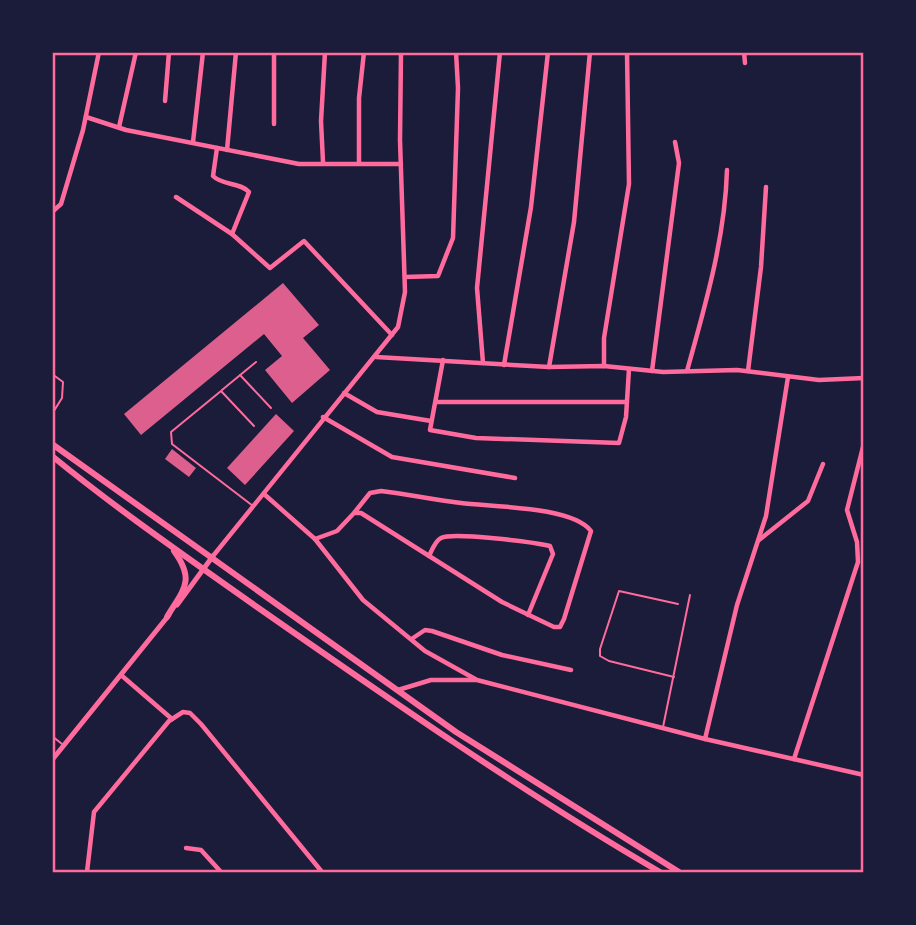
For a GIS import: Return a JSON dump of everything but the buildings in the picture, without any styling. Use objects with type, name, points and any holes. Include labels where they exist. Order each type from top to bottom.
[{"type":"main road","points":[[52,444],[213,556],[456,732],[679,873]]},
{"type":"main road","points":[[52,456],[204,571],[494,769],[660,873]]},
{"type":"main road","points":[[167,617],[187,582],[184,567],[170,545]]},
{"type":"street","points":[[52,212],[61,204],[86,117],[99,52]]},
{"type":"street","points":[[119,127],[136,52]]},
{"type":"street","points":[[165,102],[169,52]]},
{"type":"street","points":[[193,142],[203,52]]},
{"type":"street","points":[[227,150],[236,52]]},
{"type":"street","points":[[274,52],[274,124]]},
{"type":"street","points":[[323,162],[321,121],[325,52]]},
{"type":"street","points":[[359,162],[359,98],[364,52]]},
{"type":"street","points":[[52,760],[323,417],[392,335],[402,313],[405,277],[401,52]]},
{"type":"street","points":[[405,277],[438,276],[453,238],[458,88],[456,52]]},
{"type":"street","points":[[483,363],[477,288],[500,52]]},
{"type":"street","points":[[504,365],[531,206],[548,52]]},
{"type":"street","points":[[549,367],[573,222],[590,52]]},
{"type":"street","points":[[604,366],[604,338],[629,184],[627,52]]},
{"type":"street","points":[[744,52],[745,63]]},
{"type":"street","points":[[86,117],[119,127],[299,164],[401,164]]},
{"type":"street","points":[[652,371],[678,163],[675,142]]},
{"type":"street","points":[[217,148],[213,171],[215,179],[244,187],[248,192],[232,234]]},
{"type":"street","points":[[687,371],[716,260],[727,198],[727,170]]},
{"type":"street","points":[[748,370],[761,267],[765,187]]},
{"type":"street","points":[[176,197],[232,234],[270,268],[304,240],[392,335]]},
{"type":"street","points":[[375,356],[549,367],[604,366],[652,371],[748,370],[819,380],[863,378]]},
{"type":"street","points":[[443,360],[430,430],[476,438],[619,443],[624,432],[629,369]]},
{"type":"street","points":[[705,739],[737,605],[766,516],[788,377]]},
{"type":"street","points":[[344,393],[377,412],[431,421]]},
{"type":"street","points":[[437,402],[627,402]]},
{"type":"street","points":[[323,417],[393,457],[515,478]]},
{"type":"street","points":[[794,759],[858,562],[857,542],[847,510],[863,443]]},
{"type":"street","points":[[759,541],[808,501],[823,464]]},
{"type":"street","points":[[857,469],[863,471]]},
{"type":"street","points":[[315,539],[337,531],[370,493],[381,492],[460,503],[531,508],[589,527],[589,541],[560,627],[552,627],[429,556],[373,519],[354,513]]},
{"type":"street","points":[[264,494],[315,539],[363,600],[413,638],[425,651],[477,680]]},
{"type":"street","points":[[429,556],[435,544],[445,537],[510,539],[550,546],[553,554],[528,615]]},
{"type":"street","points":[[413,638],[425,630],[432,631],[502,655],[571,670]]},
{"type":"street","points":[[120,674],[172,719]]},
{"type":"street","points":[[398,690],[431,680],[477,680],[705,739],[863,775]]},
{"type":"street","points":[[87,873],[94,812],[172,719],[183,712],[193,715],[323,873]]},
{"type":"street","points":[[187,848],[201,850],[221,873]]},
{"type":"lane","points":[[254,506],[169,439],[171,432],[256,362]]},
{"type":"lane","points":[[52,374],[63,382],[64,390],[52,414]]},
{"type":"lane","points":[[240,375],[271,408]]},
{"type":"lane","points":[[221,391],[254,426]]},
{"type":"lane","points":[[674,677],[609,661],[600,656],[600,649],[619,592],[678,604]]},
{"type":"lane","points":[[663,728],[690,595]]},
{"type":"lane","points":[[52,736],[65,746]]}]
